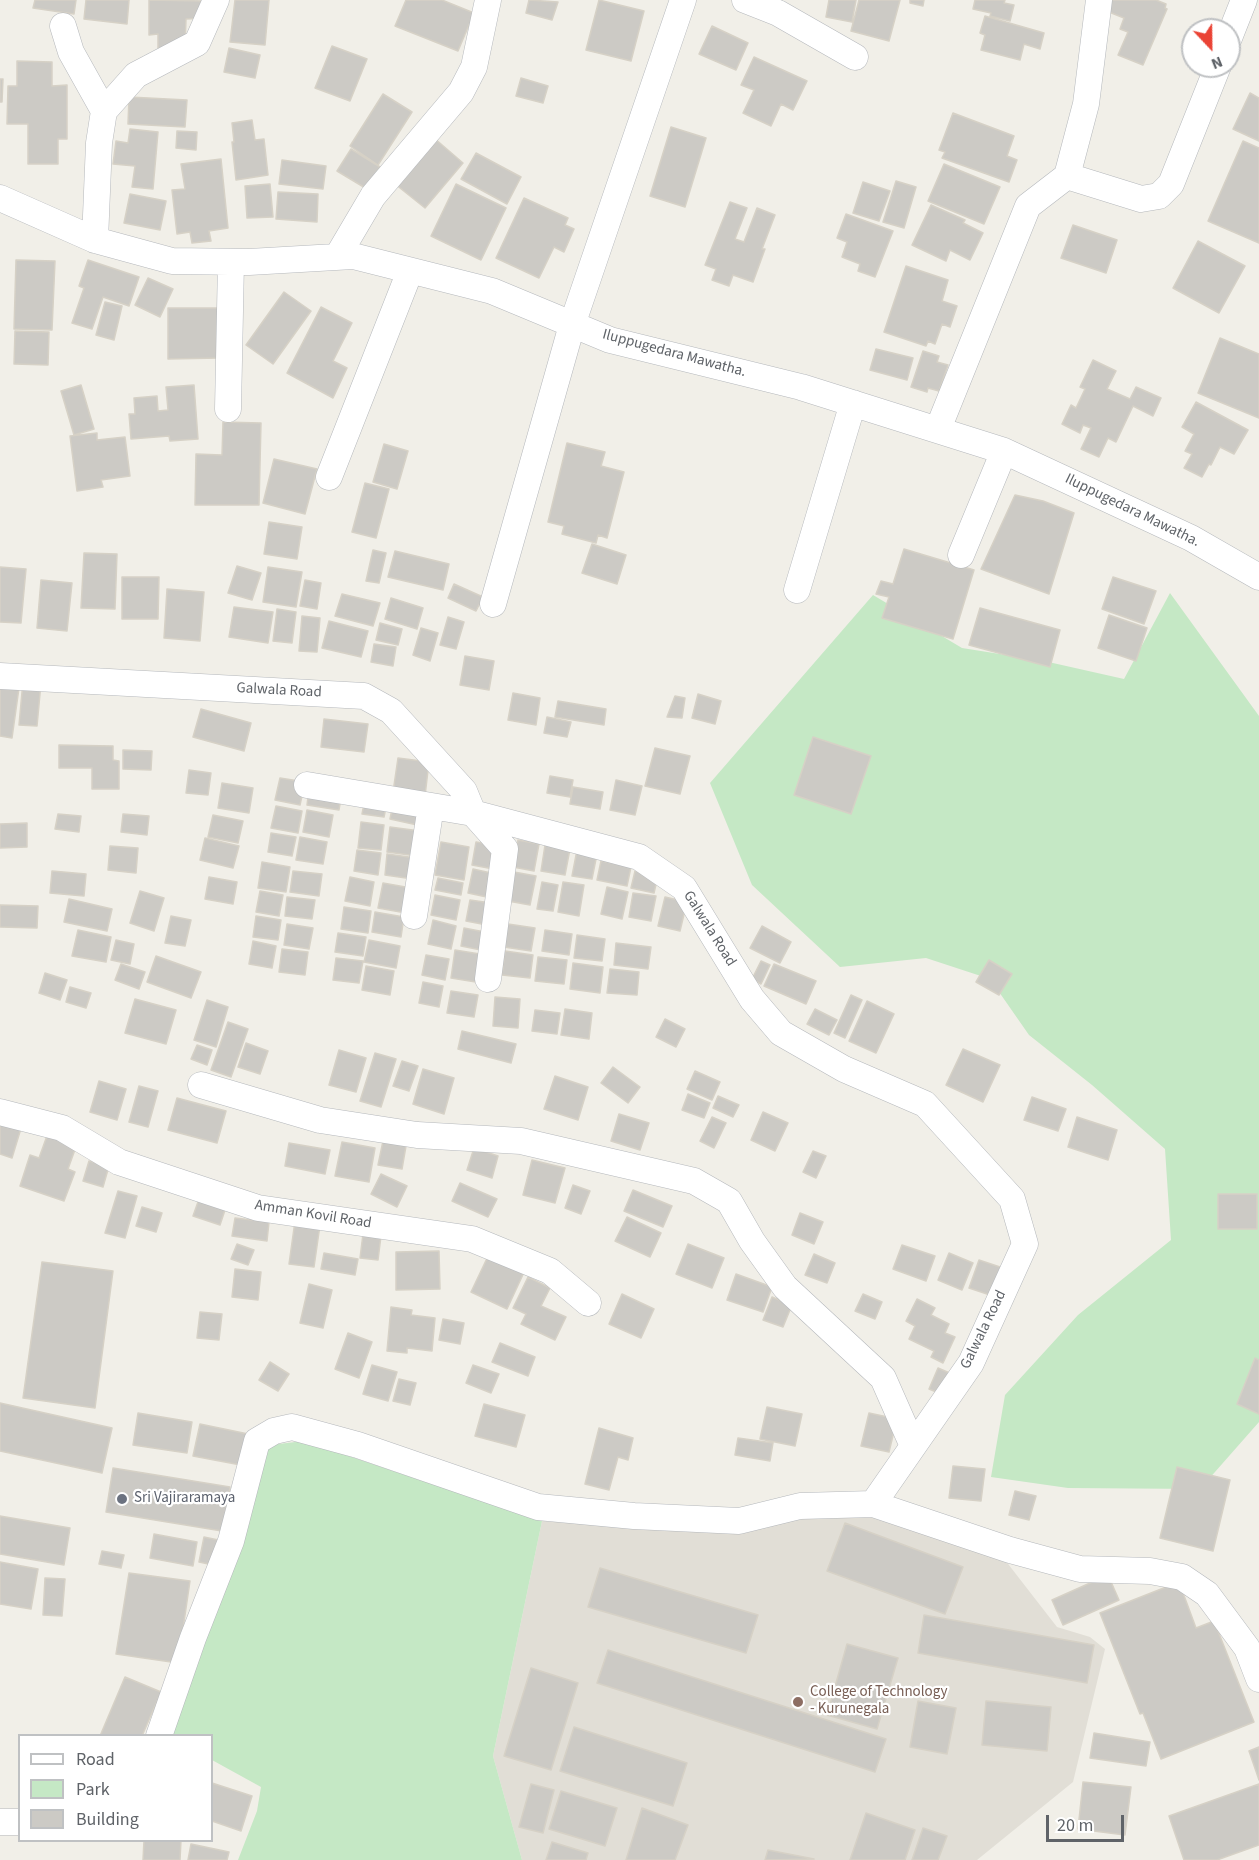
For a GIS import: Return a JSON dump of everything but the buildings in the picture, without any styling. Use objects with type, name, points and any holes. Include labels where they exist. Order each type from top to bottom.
[{"type":"street","points":[[95,240],[99,143],[104,111],[136,75],[197,43],[216,0]]},
{"type":"street","points":[[337,257],[373,196],[461,92],[474,67],[488,0]]},
{"type":"street","points":[[494,604],[572,324],[683,0]]},
{"type":"street","points":[[745,0],[778,13],[855,57]]},
{"type":"street","points":[[938,429],[1028,206],[1067,177],[1086,104],[1099,0]]},
{"type":"street","points":[[1237,18],[1244,0]]},
{"type":"street","points":[[63,26],[71,52],[104,111]]},
{"type":"street","points":[[1067,177],[1141,199],[1159,196],[1171,184],[1213,78]]},
{"type":"street","name":"Iluppugedara Mawatha.","points":[[0,198],[95,240],[172,261],[231,262],[353,256],[492,291],[610,340],[801,387],[1004,451],[1191,538],[1259,577]]},
{"type":"street","points":[[228,409],[231,262]]},
{"type":"street","points":[[329,477],[410,271]]},
{"type":"street","points":[[797,590],[853,403]]},
{"type":"street","points":[[961,555],[1004,451]]},
{"type":"street","name":"Galwala Road","points":[[0,676],[364,696],[391,711],[464,791],[473,813],[639,857],[684,888],[752,999],[781,1033],[844,1069],[925,1104],[1012,1199],[1025,1244],[971,1363],[873,1504]]},
{"type":"street","points":[[307,785],[473,813],[505,849],[488,979]]},
{"type":"street","points":[[414,916],[431,806]]},
{"type":"street","points":[[201,1085],[320,1120],[417,1135],[521,1141],[694,1181],[729,1201],[785,1287],[883,1378],[913,1446]]},
{"type":"street","name":"Amman Kovil Road","points":[[0,1112],[62,1128],[119,1162],[258,1208],[472,1239],[550,1271],[588,1303]]},
{"type":"street","points":[[160,1734],[193,1638],[231,1541],[257,1441],[274,1431],[292,1427],[358,1445],[538,1507],[634,1516],[740,1521],[800,1506],[873,1504],[1000,1547],[1080,1569],[1150,1571],[1182,1577],[1207,1594],[1247,1648],[1259,1679]]},
{"type":"street","points":[[0,1822],[18,1822]]},
{"type":"shaded area","name":"College of Technology - Kurunegala","points":[[852,1509],[1005,1560],[1057,1627],[1090,1637],[1105,1649],[1073,1782],[977,1860],[522,1860],[493,1756],[542,1521],[650,1528],[751,1529]]},
{"type":"green space","points":[[1170,593],[1259,716],[1259,1422],[1200,1489],[1068,1488],[991,1477],[1005,1395],[1078,1315],[1171,1240],[1165,1149],[1092,1085],[1029,1035],[990,979],[926,958],[840,967],[752,885],[710,783],[873,595],[962,648],[1044,661],[1124,679]]},
{"type":"green space","points":[[304,1441],[542,1521],[493,1756],[522,1860],[238,1860],[257,1811],[261,1787],[213,1761],[213,1734],[168,1734],[262,1446]]},
{"type":"place","name":"Sri Vajiraramaya","points":[[122,1499]]},
{"type":"place","name":"College of Technology - Kurunegala","points":[[798,1702]]}]
